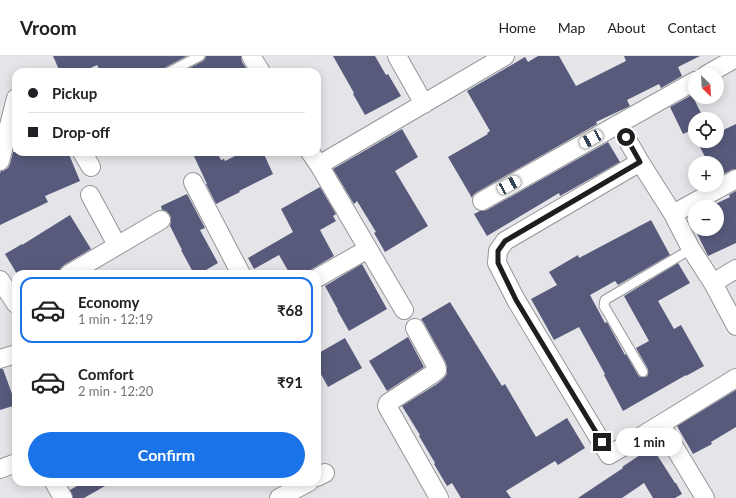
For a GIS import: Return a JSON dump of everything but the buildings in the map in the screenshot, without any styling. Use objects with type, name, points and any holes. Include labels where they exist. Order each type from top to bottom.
[{"type":"street","points":[[251,56],[258,68]]},
{"type":"street","points":[[397,56],[424,104]]},
{"type":"street","points":[[321,155],[424,104],[505,56]]},
{"type":"street","points":[[718,68],[736,58]]},
{"type":"street","points":[[482,201],[688,85]]},
{"type":"street","points":[[0,161],[12,114]]},
{"type":"street","points":[[618,124],[673,214],[691,249],[713,283],[736,326]]},
{"type":"street","points":[[315,158],[404,310]]},
{"type":"street","points":[[640,162],[505,241],[498,251],[498,263],[516,300],[609,455],[661,425],[736,378]]},
{"type":"street","points":[[673,214],[736,179]]},
{"type":"street","points":[[193,182],[239,270]]},
{"type":"street","points":[[90,195],[117,245]]},
{"type":"street","points":[[76,270],[161,220]]},
{"type":"street","points":[[321,276],[368,249]]},
{"type":"street","points":[[713,283],[736,269]]},
{"type":"street","points":[[0,280],[12,298]]},
{"type":"street","points":[[414,328],[437,370],[431,376],[387,404],[439,498]]},
{"type":"street","points":[[0,359],[12,355]]},
{"type":"street","points":[[661,425],[705,498]]},
{"type":"street","points":[[0,469],[12,464]]},
{"type":"street","points":[[56,486],[63,498]]},
{"type":"street","points":[[279,498],[302,486]]},
{"type":"lane","points":[[177,68],[200,56]]},
{"type":"lane","points":[[643,372],[604,306],[605,300],[691,249]]},
{"type":"route","points":[[602,442],[516,300],[498,263],[498,251],[505,241],[640,162],[626,137]]}]
